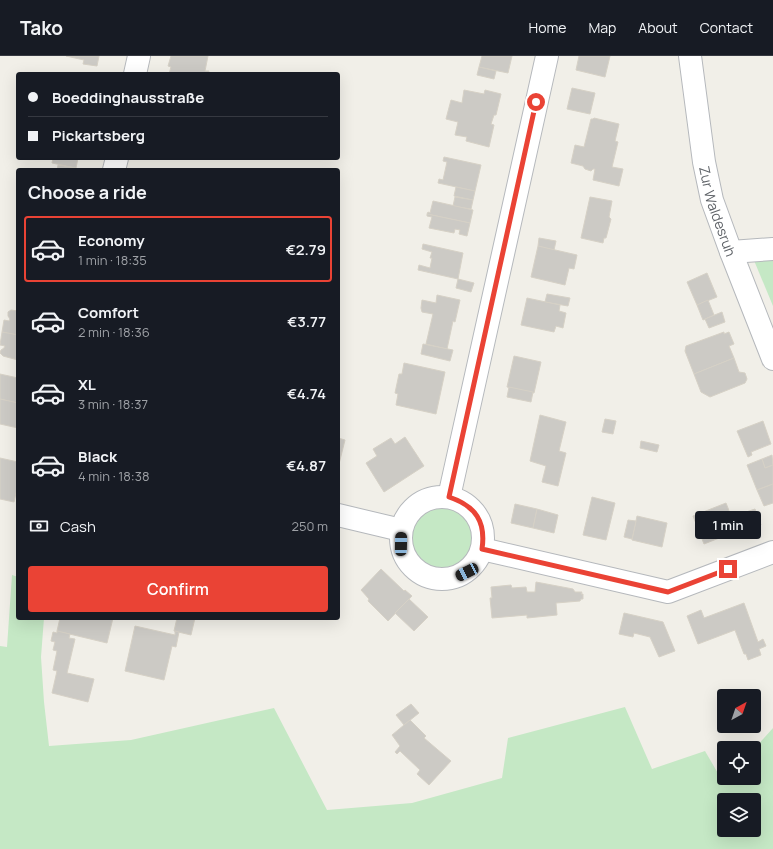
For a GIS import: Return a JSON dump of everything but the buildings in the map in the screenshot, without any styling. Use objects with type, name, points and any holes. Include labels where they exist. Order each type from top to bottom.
[{"type":"street","points":[[135,72],[139,56]]},
{"type":"street","points":[[449,497],[546,56]]},
{"type":"street","name":"Zur Waldesruh","points":[[690,56],[708,183],[712,200],[773,359]]},
{"type":"street","points":[[731,252],[773,249]]},
{"type":"street","points":[[436,497],[449,497],[470,507],[482,526],[484,538],[482,549],[476,562],[467,572],[455,578],[441,580],[427,576],[414,569],[406,558],[401,544],[401,530],[406,518],[414,508],[424,500],[436,497]]},
{"type":"street","points":[[340,515],[401,530]]},
{"type":"street","points":[[482,549],[668,592],[773,552]]},
{"type":"green space","points":[[773,254],[773,306],[753,258]]},
{"type":"green space","points":[[436,506],[448,506],[465,515],[472,526],[474,538],[472,550],[465,561],[448,570],[436,570],[424,565],[415,556],[410,544],[410,532],[415,520],[424,511]]},
{"type":"green space","points":[[12,575],[16,576],[16,620],[44,620],[41,657],[49,746],[131,740],[274,708],[327,810],[412,803],[502,778],[508,738],[625,707],[652,769],[705,751],[717,772],[717,785],[761,785],[761,741],[773,728],[773,849],[0,849],[0,646],[7,647]]},
{"type":"route","points":[[536,102],[449,497],[470,507],[477,516],[482,526],[484,538],[482,549],[668,592],[728,569]]}]
